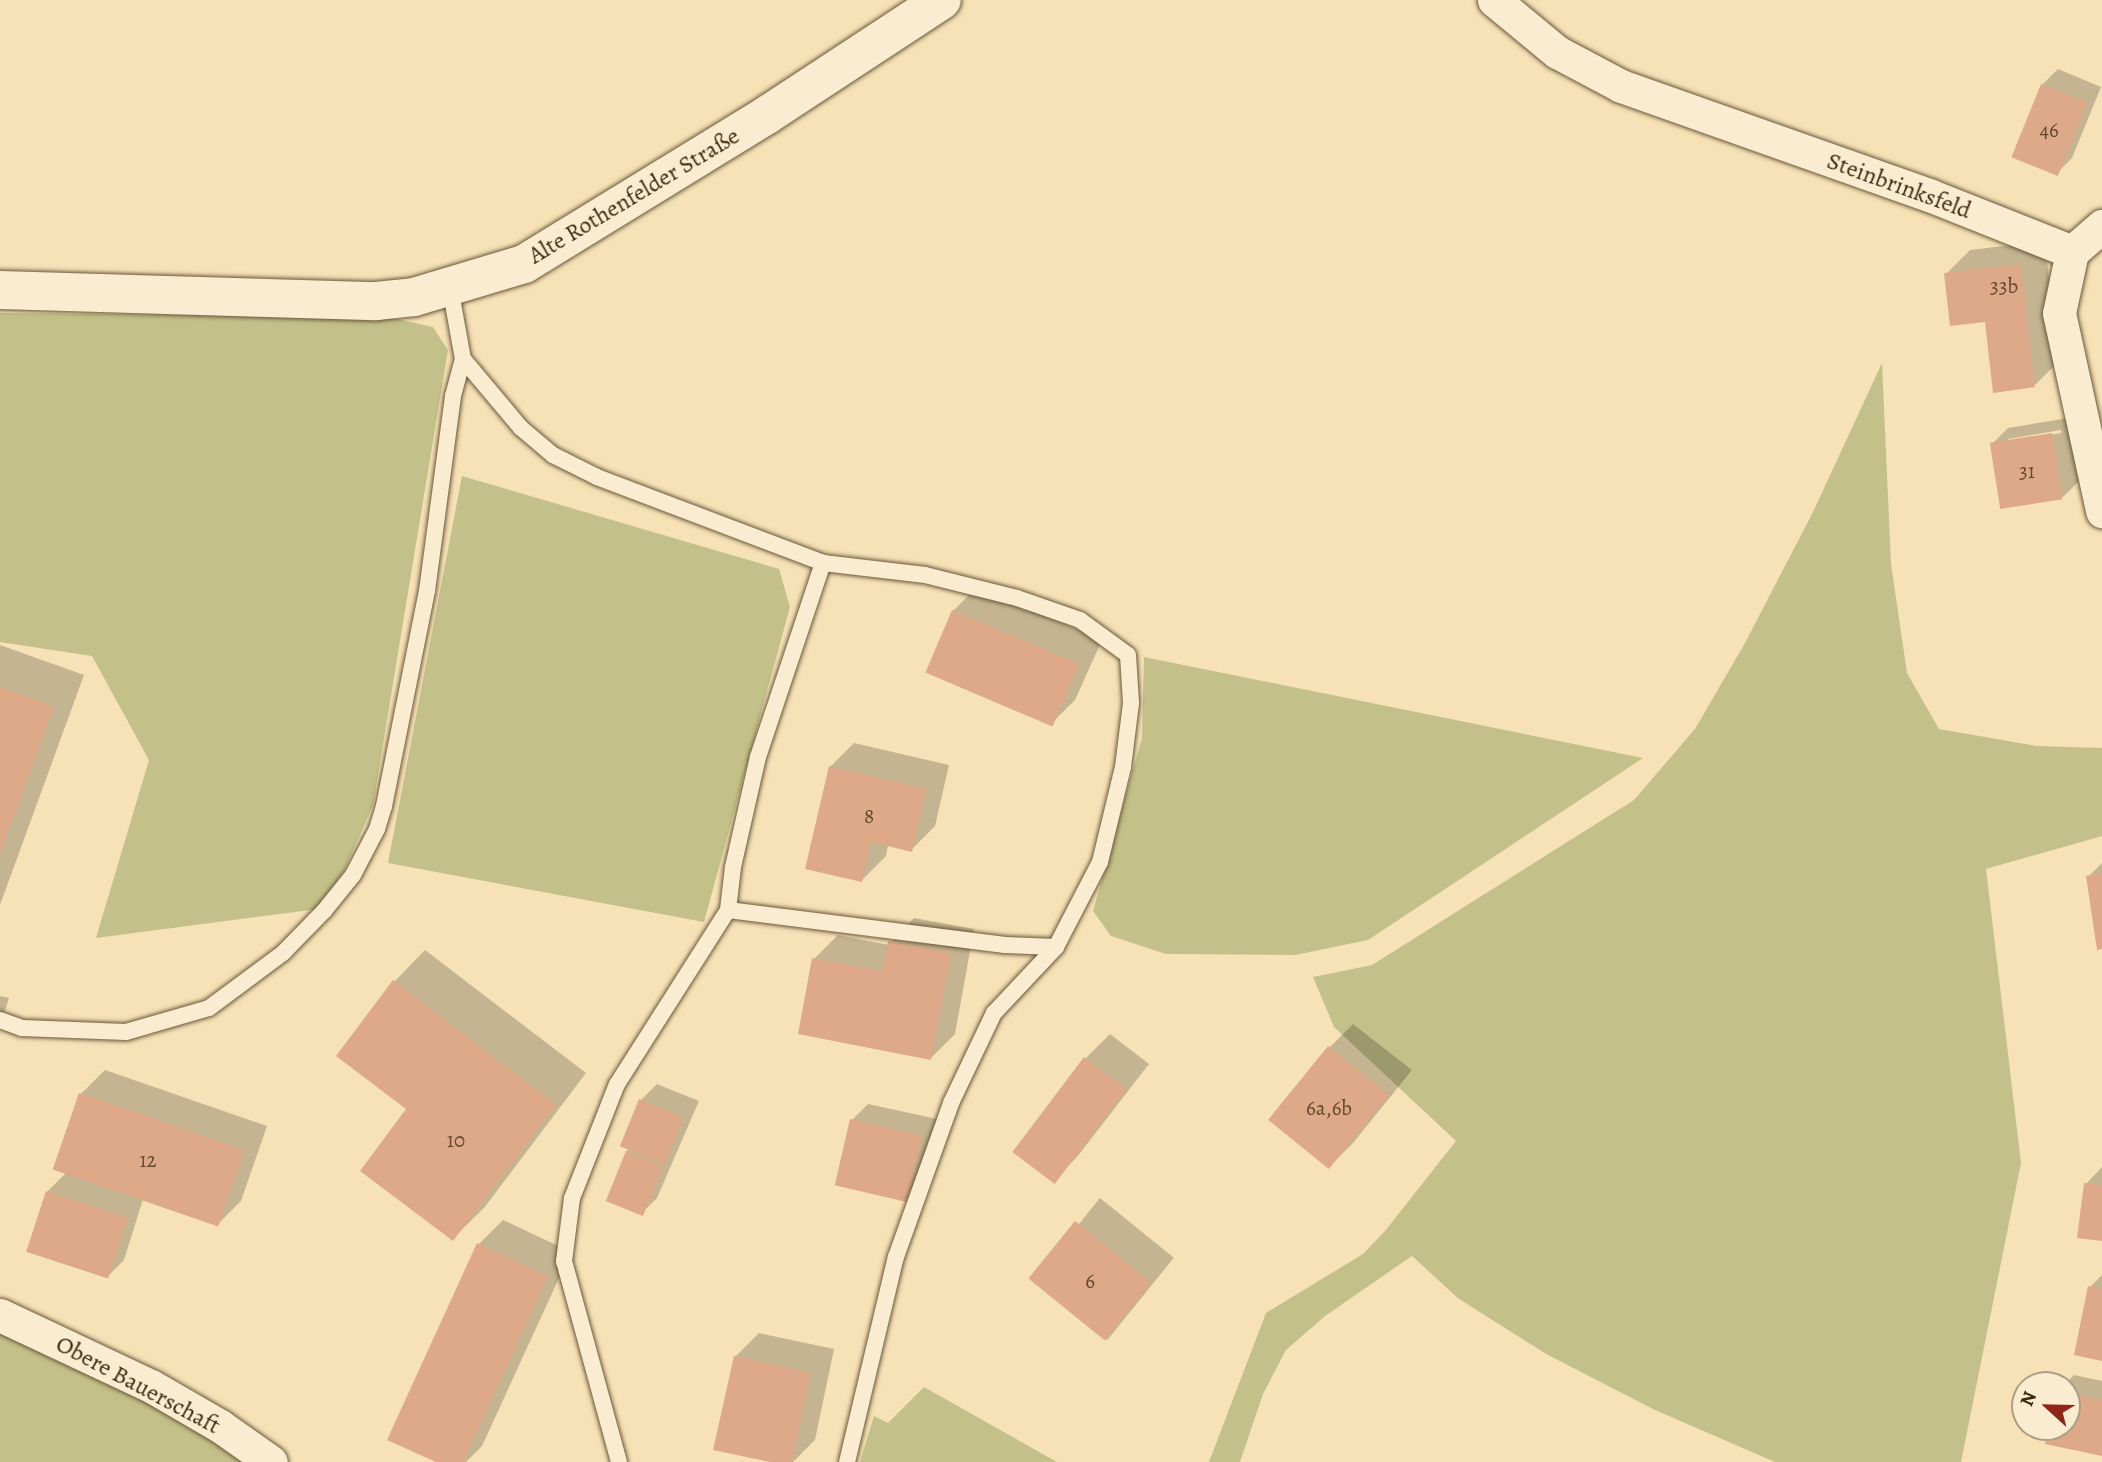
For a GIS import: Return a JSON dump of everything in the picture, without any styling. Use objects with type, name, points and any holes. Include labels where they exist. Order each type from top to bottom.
[{"type":"street","name":"Alte Rothenfelder Straße","points":[[0,289],[376,301],[414,297],[450,287],[524,264],[767,115],[942,0]]},
{"type":"street","name":"Steinbrinksfeld","points":[[1494,0],[1557,52],[1621,86],[1929,195],[2072,252]]},
{"type":"street","points":[[2102,226],[2072,252],[2059,313],[2102,511]]},
{"type":"street","name":"Obere Bauerschaft","points":[[0,1315],[151,1386],[220,1426],[271,1462]]},
{"type":"lane","points":[[0,1020],[22,1028],[126,1032],[209,1008],[283,953],[324,911],[353,875],[377,830],[384,806],[427,591],[453,396],[463,359],[450,287]]},
{"type":"lane","points":[[463,359],[521,428],[553,454],[597,477],[823,563],[925,575],[1017,598],[1080,620],[1128,655],[1131,703],[1123,767],[1100,862],[1056,947],[994,1013],[951,1103],[896,1257],[847,1462]]},
{"type":"lane","points":[[619,1462],[564,1261],[572,1198],[617,1084],[729,910],[733,867],[758,757],[823,563]]},
{"type":"lane","points":[[729,910],[1005,945],[1056,947]]},
{"type":"shaded area","points":[[0,313],[388,317],[433,327],[448,350],[373,805],[344,871],[318,909],[96,938],[149,760],[92,656],[0,642]]},
{"type":"shaded area","points":[[1882,363],[1891,564],[1907,673],[1939,729],[2037,746],[2102,748],[2102,836],[1986,869],[2021,1163],[1961,1462],[1775,1462],[1655,1410],[1548,1355],[1459,1299],[1412,1256],[1325,1316],[1286,1350],[1263,1394],[1240,1462],[1209,1462],[1266,1313],[1363,1254],[1385,1231],[1456,1141],[1334,1027],[1313,977],[1372,965],[1634,800],[1695,729],[1745,643],[1813,512]]},
{"type":"shaded area","points":[[462,476],[779,569],[790,607],[704,922],[388,863]]},
{"type":"shaded area","points":[[1144,657],[1643,758],[1368,940],[1295,955],[1166,954],[1111,936],[1093,911],[1142,738]]},
{"type":"shaded area","points":[[0,1325],[161,1406],[245,1462],[0,1462]]},
{"type":"shaded area","points":[[924,1387],[1057,1462],[860,1462],[874,1416],[888,1423]]},
{"type":"building","points":[[2041,84],[2087,103],[2058,176],[2011,157]]},
{"type":"building","points":[[2021,264],[2035,387],[1993,393],[1985,322],[1950,326],[1944,273]]},
{"type":"building","points":[[2052,433],[2062,499],[2000,509],[1990,443]]},
{"type":"building","points":[[952,610],[1079,664],[1052,727],[925,673]]},
{"type":"building","points":[[0,687],[54,707],[0,853]]},
{"type":"building","points":[[829,766],[926,789],[912,852],[871,842],[862,882],[805,869]]},
{"type":"building","points":[[2102,873],[2102,949],[2097,950],[2086,876]]},
{"type":"building","points":[[888,941],[951,953],[931,1060],[798,1034],[812,958],[882,971]]},
{"type":"building","points":[[393,980],[556,1105],[453,1241],[360,1171],[406,1109],[336,1056]]},
{"type":"building","points":[[1328,1046],[1389,1095],[1329,1169],[1268,1120]]},
{"type":"building","points":[[1084,1057],[1126,1089],[1055,1184],[1012,1152]]},
{"type":"building","points":[[79,1093],[244,1150],[218,1227],[53,1170]]},
{"type":"building","points":[[639,1099],[684,1117],[664,1164],[620,1146]]},
{"type":"building","points":[[850,1119],[922,1136],[907,1202],[835,1185]]},
{"type":"building","points":[[626,1151],[663,1166],[643,1216],[606,1201]]},
{"type":"building","points":[[2084,1183],[2102,1185],[2102,1241],[2077,1238]]},
{"type":"building","points":[[46,1191],[128,1218],[108,1278],[26,1252]]},
{"type":"building","points":[[1075,1221],[1151,1283],[1105,1340],[1028,1279]]},
{"type":"building","points":[[477,1243],[548,1276],[463,1462],[436,1462],[387,1440]]},
{"type":"building","points":[[2088,1286],[2102,1289],[2102,1361],[2074,1355]]},
{"type":"building","points":[[734,1356],[811,1373],[792,1462],[770,1462],[713,1450]]},
{"type":"building","points":[[2081,1395],[2102,1400],[2102,1456],[2045,1444],[2046,1441],[2081,1441]]}]
